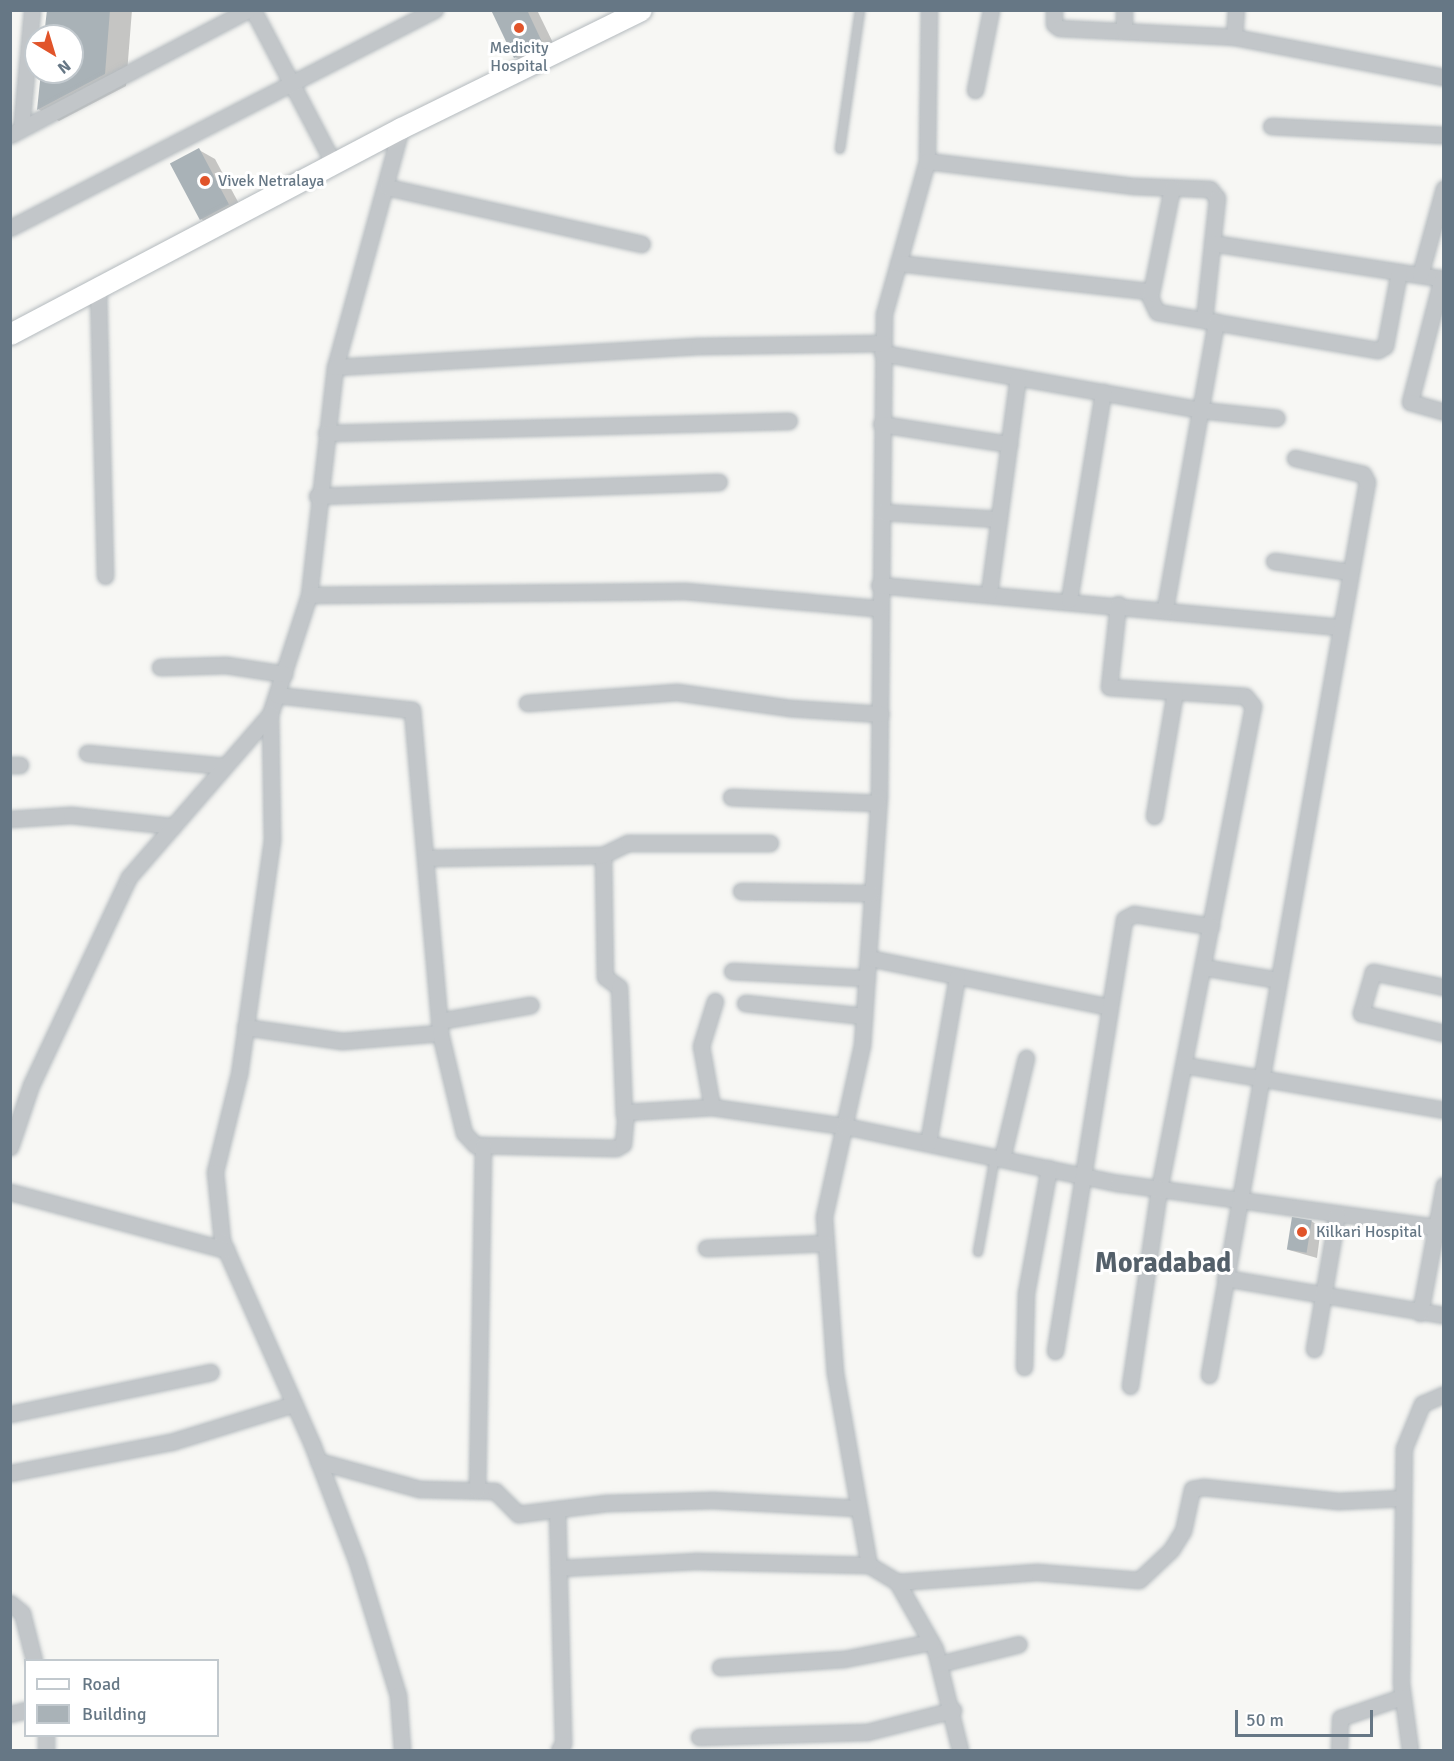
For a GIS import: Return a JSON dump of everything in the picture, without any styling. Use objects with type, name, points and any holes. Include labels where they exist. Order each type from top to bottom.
[{"type":"main road","points":[[10,334],[401,128],[641,10]]},
{"type":"street","points":[[16,132],[32,10]]},
{"type":"street","points":[[16,132],[248,10]]},
{"type":"street","points":[[253,10],[334,164]]},
{"type":"street","points":[[10,228],[293,87],[435,10]]},
{"type":"street","points":[[869,1565],[835,1372],[824,1217],[844,1126],[864,1016],[878,803],[881,714],[878,608],[883,512],[881,424],[884,314],[927,161],[929,10]]},
{"type":"street","points":[[975,90],[991,10]]},
{"type":"street","points":[[1054,10],[1054,24],[1059,28],[1234,37],[1443,77]]},
{"type":"street","points":[[1124,10],[1124,31]]},
{"type":"street","points":[[1234,37],[1236,10]]},
{"type":"street","points":[[1271,126],[1443,135]]},
{"type":"street","points":[[401,128],[387,187],[335,367],[317,496],[309,595],[270,714],[272,840],[245,1027],[215,1172],[226,1250],[318,1461],[398,1695],[402,1750]]},
{"type":"street","points":[[927,161],[1215,192],[1210,320],[1201,410],[1165,608]]},
{"type":"street","points":[[387,187],[642,244]]},
{"type":"street","points":[[1172,188],[1151,293],[1157,312],[1382,349],[1400,272]]},
{"type":"street","points":[[1420,275],[1443,188]]},
{"type":"street","points":[[1212,243],[1442,279],[1410,402],[1443,412]]},
{"type":"street","points":[[898,263],[1151,293]]},
{"type":"street","points":[[98,288],[105,576]]},
{"type":"street","points":[[335,367],[698,346],[882,348],[1018,377],[1201,410],[1277,418]]},
{"type":"street","points":[[988,593],[1018,377]]},
{"type":"street","points":[[1070,600],[1103,392]]},
{"type":"street","points":[[326,433],[789,421]]},
{"type":"street","points":[[881,424],[1009,444]]},
{"type":"street","points":[[1209,1375],[1366,478],[1295,458]]},
{"type":"street","points":[[317,496],[719,482]]},
{"type":"street","points":[[883,512],[999,519]]},
{"type":"street","points":[[1274,561],[1350,572]]},
{"type":"street","points":[[879,585],[1165,608],[1340,627]]},
{"type":"street","points":[[309,595],[685,591],[878,608]]},
{"type":"street","points":[[1118,604],[1109,687],[1245,696],[1253,701],[1159,1189],[1130,1386]]},
{"type":"street","points":[[160,667],[226,665],[284,674]]},
{"type":"street","points":[[527,703],[677,692],[789,708],[881,714]]},
{"type":"street","points":[[1154,816],[1175,692]]},
{"type":"street","points":[[277,695],[412,710],[439,1027],[464,1133],[468,1141],[483,1145],[616,1148],[623,1144],[619,987],[605,977],[603,855]]},
{"type":"street","points":[[10,1147],[31,1085],[129,877],[270,714]]},
{"type":"street","points":[[87,753],[224,766]]},
{"type":"street","points":[[731,797],[878,803]]},
{"type":"street","points":[[10,819],[71,815],[173,826]]},
{"type":"street","points":[[425,858],[603,855],[628,843],[770,843]]},
{"type":"street","points":[[741,891],[871,893]]},
{"type":"street","points":[[1055,1351],[1081,1175],[1127,915],[1211,926]]},
{"type":"street","points":[[869,958],[1109,1007]]},
{"type":"street","points":[[1203,967],[1278,980]]},
{"type":"street","points":[[732,971],[867,978]]},
{"type":"street","points":[[1443,987],[1373,972],[1361,1013],[1443,1033]]},
{"type":"street","points":[[928,1143],[957,976]]},
{"type":"street","points":[[712,1107],[701,1046],[715,1001]]},
{"type":"street","points":[[745,1003],[864,1016]]},
{"type":"street","points":[[245,1027],[342,1041],[439,1027],[531,1005]]},
{"type":"street","points":[[998,1157],[1026,1058]]},
{"type":"street","points":[[1184,1065],[1443,1110]]},
{"type":"street","points":[[624,1115],[630,1110],[712,1107],[844,1126],[1159,1189],[1439,1227]]},
{"type":"street","points":[[477,1490],[483,1145]]},
{"type":"street","points":[[1024,1367],[1026,1293],[1049,1168]]},
{"type":"street","points":[[1420,1313],[1439,1227],[1443,1185]]},
{"type":"street","points":[[10,1192],[226,1250]]},
{"type":"street","points":[[1314,1349],[1337,1214]]},
{"type":"street","points":[[706,1248],[825,1243]]},
{"type":"street","points":[[1225,1278],[1443,1316]]},
{"type":"street","points":[[10,1414],[211,1372]]},
{"type":"street","points":[[1410,1750],[1402,1696],[1404,1449],[1412,1419],[1422,1404],[1443,1394]]},
{"type":"street","points":[[10,1473],[171,1442],[294,1404]]},
{"type":"street","points":[[318,1461],[420,1490],[495,1491],[518,1514],[606,1503],[743,1500],[859,1508]]},
{"type":"street","points":[[897,1582],[1037,1572],[1139,1580],[1171,1550],[1183,1531],[1192,1488],[1203,1486],[1338,1501],[1403,1498]]},
{"type":"street","points":[[557,1509],[563,1744],[559,1750]]},
{"type":"street","points":[[559,1568],[695,1562],[869,1565],[897,1582],[931,1642],[953,1710],[960,1750]]},
{"type":"street","points":[[10,1603],[22,1613],[34,1659]]},
{"type":"street","points":[[720,1667],[844,1659],[931,1642]]},
{"type":"street","points":[[939,1664],[1019,1644]]},
{"type":"street","points":[[1339,1750],[1340,1718],[1402,1696]]},
{"type":"street","points":[[699,1737],[867,1732],[953,1710]]},
{"type":"lane","points":[[840,149],[860,10]]},
{"type":"lane","points":[[978,1252],[998,1157]]},
{"type":"building","points":[[47,10],[110,10],[105,74],[37,110],[40,84],[84,84],[84,24],[45,24]]},
{"type":"building","points":[[491,10],[527,10],[543,44],[514,58]]},
{"type":"building","points":[[199,148],[229,205],[200,220],[170,163]]},
{"type":"building","points":[[1292,1217],[1312,1220],[1307,1253],[1287,1250]]},
{"type":"place","name":"Medicity Hospital","points":[[519,28]]},
{"type":"place","name":"Vivek Netralaya","points":[[205,181]]},
{"type":"place","name":"Kilkari Hospital","points":[[1302,1232]]},
{"type":"district","name":"Moradabad","points":[[1163,1263]]}]
